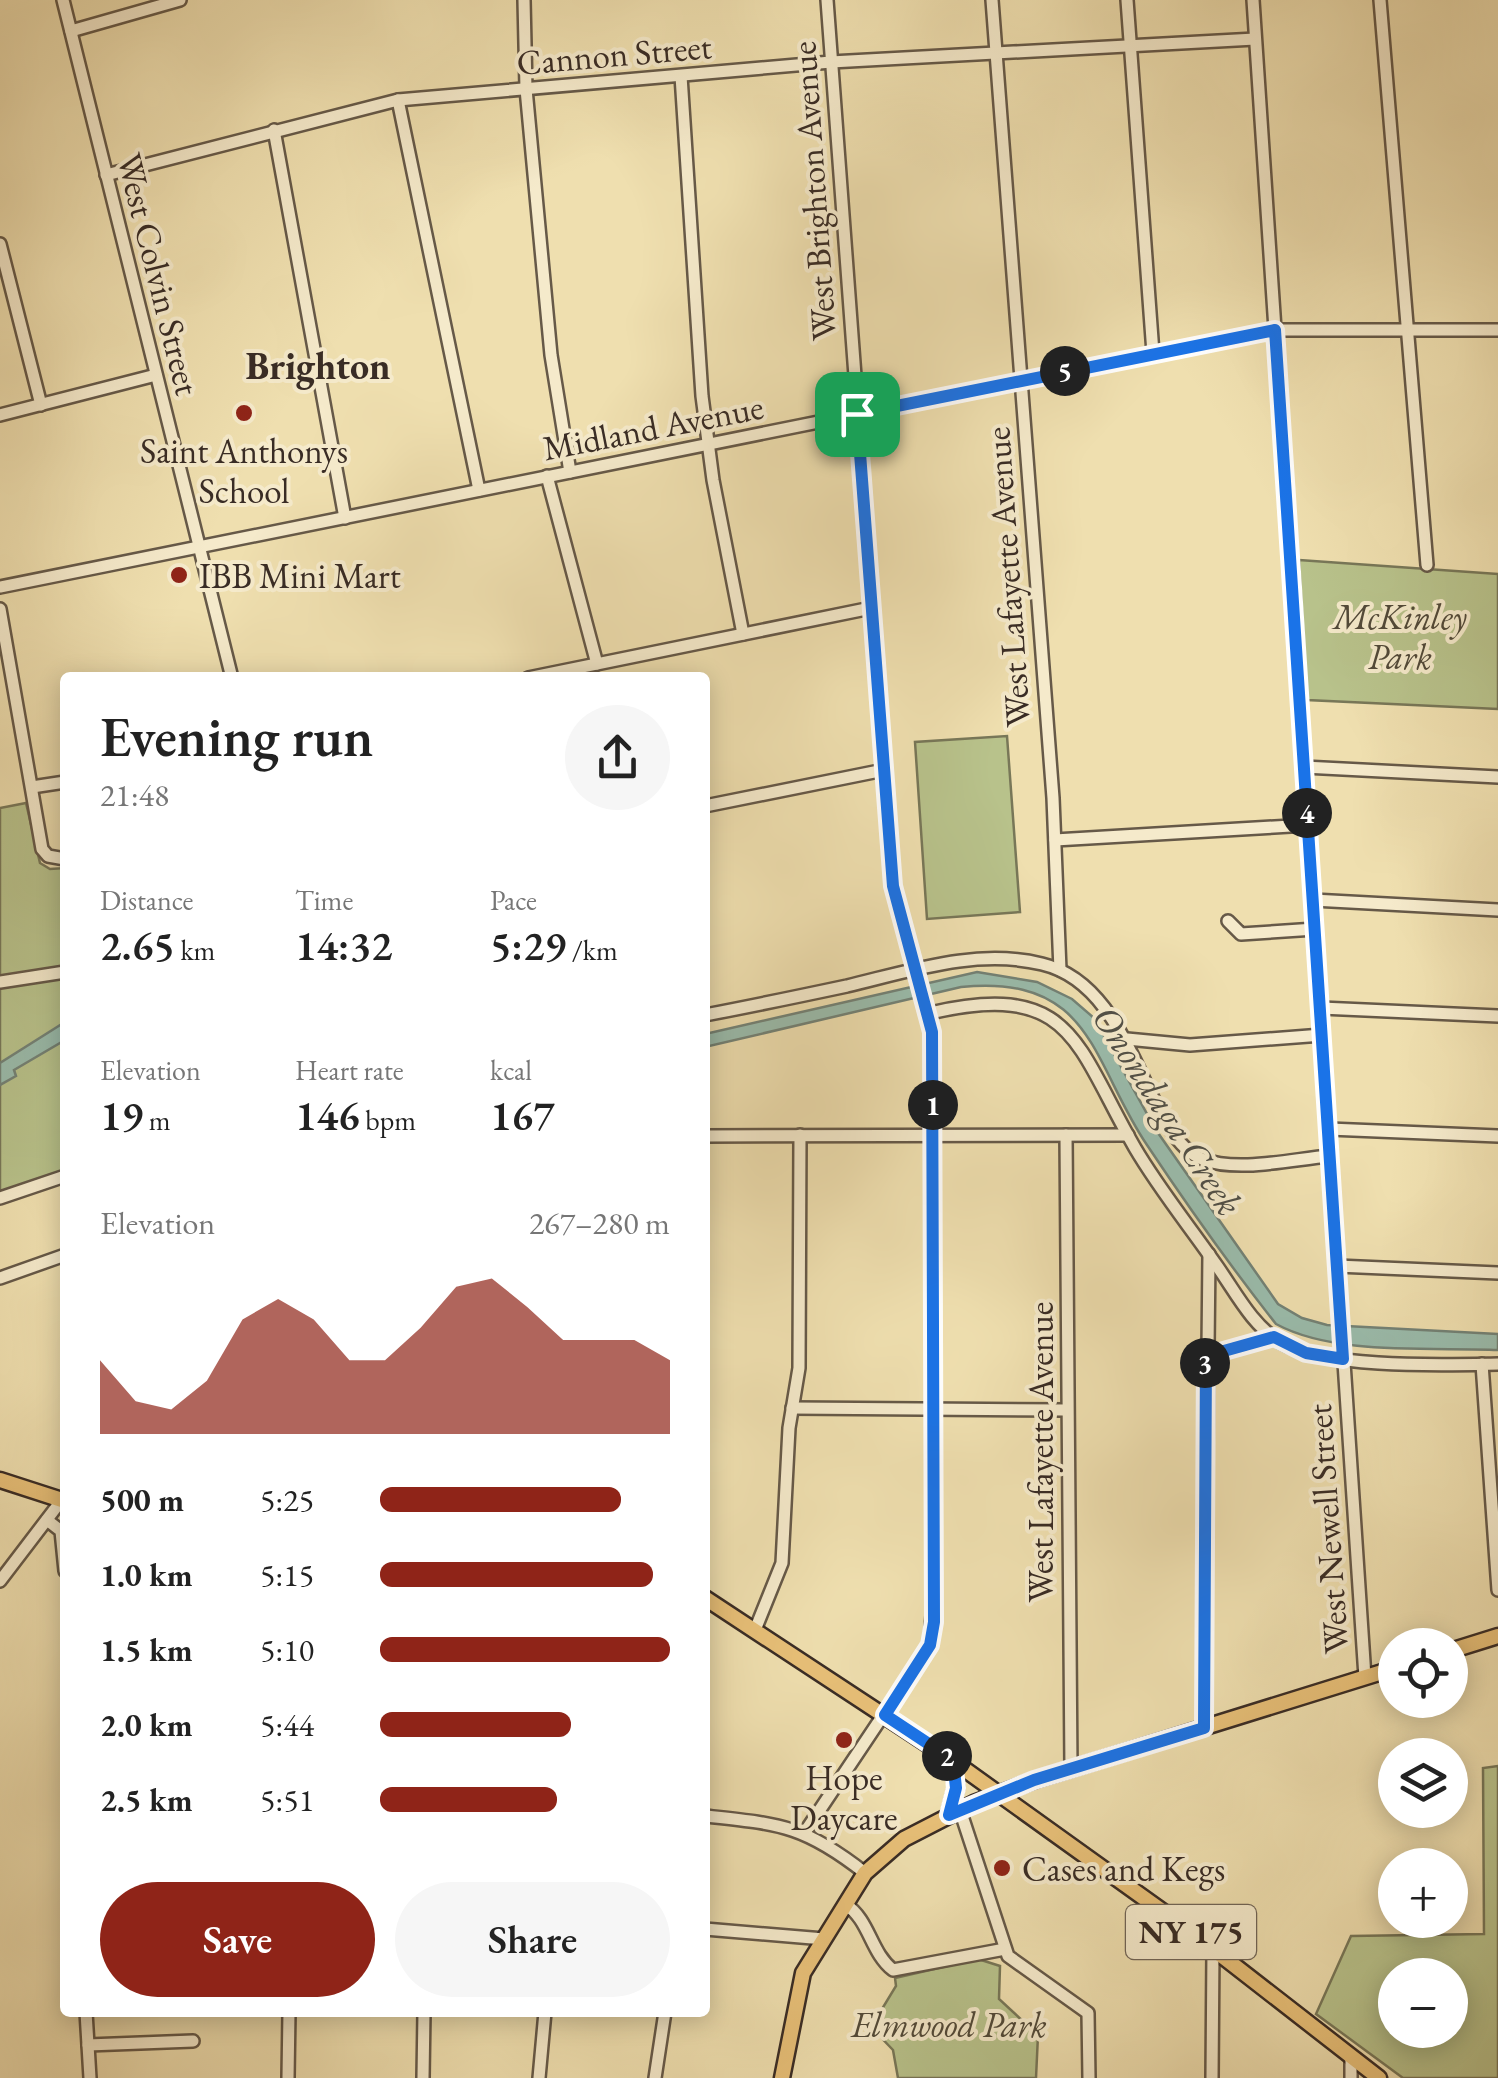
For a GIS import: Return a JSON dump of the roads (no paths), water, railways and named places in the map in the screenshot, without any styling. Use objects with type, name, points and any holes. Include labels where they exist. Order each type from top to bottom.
[{"type":"main road","points":[[0,1480],[60,1500]]},
{"type":"main road","name":"NY 175","points":[[710,1601],[953,1760],[1213,1948],[1379,2078]]},
{"type":"main road","points":[[1468,1646],[1498,1636]]},
{"type":"main road","points":[[782,2078],[798,1988],[865,1873],[904,1838],[998,1794],[1378,1673]]},
{"type":"main road","points":[[953,1760],[954,1813]]},
{"type":"street","name":"West Colvin Street","points":[[63,0],[230,672]]},
{"type":"street","points":[[71,31],[180,0]]},
{"type":"street","points":[[524,0],[526,89],[551,354],[570,472]]},
{"type":"street","name":"West Brighton Avenue","points":[[805,1832],[932,1639],[935,1410],[928,1008],[893,886],[827,0]]},
{"type":"street","name":"West Lafayette Avenue","points":[[992,0],[1056,840],[1060,970]]},
{"type":"street","points":[[1127,0],[1152,354]]},
{"type":"street","name":"West Newell Street","points":[[1253,0],[1366,1677]]},
{"type":"street","points":[[1380,0],[1427,565]]},
{"type":"street","name":"Cannon Street","points":[[106,175],[398,100],[832,62],[996,56],[1255,38]]},
{"type":"street","points":[[681,76],[707,444],[744,634]]},
{"type":"street","points":[[398,100],[479,490]]},
{"type":"street","points":[[274,130],[345,518]]},
{"type":"street","points":[[0,244],[41,405]]},
{"type":"street","name":"Midland Avenue","points":[[0,588],[1275,330],[1498,330]]},
{"type":"street","points":[[0,415],[156,375]]},
{"type":"street","points":[[546,476],[597,664]]},
{"type":"street","points":[[558,672],[872,608]]},
{"type":"street","points":[[0,609],[48,856],[60,858]]},
{"type":"street","points":[[1304,768],[1498,777]]},
{"type":"street","points":[[710,805],[884,770]]},
{"type":"street","points":[[32,787],[60,783]]},
{"type":"street","points":[[1056,840],[1308,825]]},
{"type":"street","points":[[1313,900],[1498,910]]},
{"type":"street","points":[[1228,921],[1242,934],[1315,929]]},
{"type":"street","points":[[710,1014],[997,959],[1060,970],[1112,1018],[1127,1038],[1170,1126],[1196,1156],[1228,1164],[1330,1156]]},
{"type":"street","points":[[0,982],[60,973]]},
{"type":"street","points":[[928,1008],[1012,1003],[1045,1014],[1086,1053],[1128,1135],[1260,1326],[1274,1337],[1306,1353],[1498,1364]]},
{"type":"street","points":[[1320,1008],[1498,1016]]},
{"type":"street","points":[[1127,1038],[1190,1045],[1322,1034]]},
{"type":"street","points":[[1329,1129],[1498,1136]]},
{"type":"street","points":[[755,1630],[782,1563],[792,1408],[800,1368],[800,1135]]},
{"type":"street","name":"West Lafayette Avenue","points":[[1066,1135],[1071,1769]]},
{"type":"street","points":[[710,1136],[1128,1135]]},
{"type":"street","points":[[0,1198],[60,1178]]},
{"type":"street","points":[[1204,1728],[1209,1254]]},
{"type":"street","points":[[0,1278],[60,1257]]},
{"type":"street","points":[[1337,1266],[1498,1273]]},
{"type":"street","points":[[1206,1356],[1274,1337]]},
{"type":"street","points":[[1482,1364],[1498,1590]]},
{"type":"street","points":[[792,1408],[1067,1410]]},
{"type":"street","points":[[0,1581],[60,1505]]},
{"type":"street","points":[[47,1520],[60,1530]]},
{"type":"street","points":[[954,1813],[1012,1960],[1088,2013],[1089,2078]]},
{"type":"street","points":[[710,1817],[787,1825],[805,1832],[865,1873]]},
{"type":"street","points":[[844,1904],[866,1924],[877,1952],[893,1970],[1005,1949]]},
{"type":"street","points":[[710,1929],[824,1939]]},
{"type":"street","points":[[1212,2078],[1213,1948]]},
{"type":"street","points":[[86,2017],[90,2078]]},
{"type":"street","points":[[288,2017],[288,2078]]},
{"type":"street","points":[[423,2078],[424,2017]]},
{"type":"street","points":[[539,2078],[545,2017]]},
{"type":"street","points":[[655,2078],[664,2017]]},
{"type":"street","points":[[88,2045],[193,2041]]},
{"type":"street","points":[[1351,2058],[1351,2078]]},
{"type":"place","name":"Saint Anthonys School","points":[[244,413]]},
{"type":"place","name":"IBB Mini Mart","points":[[179,575]]},
{"type":"place","name":"Hope Daycare","points":[[844,1740]]},
{"type":"place","name":"Cases and Kegs","points":[[1002,1868]]},
{"type":"district","name":"Brighton","points":[[318,365]]},
{"type":"park label","name":"McKinley Park","points":[[1400,636]]},
{"type":"park label","name":"Elmwood Park","points":[[949,2024]]},
{"type":"water label","name":"Onondaga Creek","points":[[1168,1110]]}]
